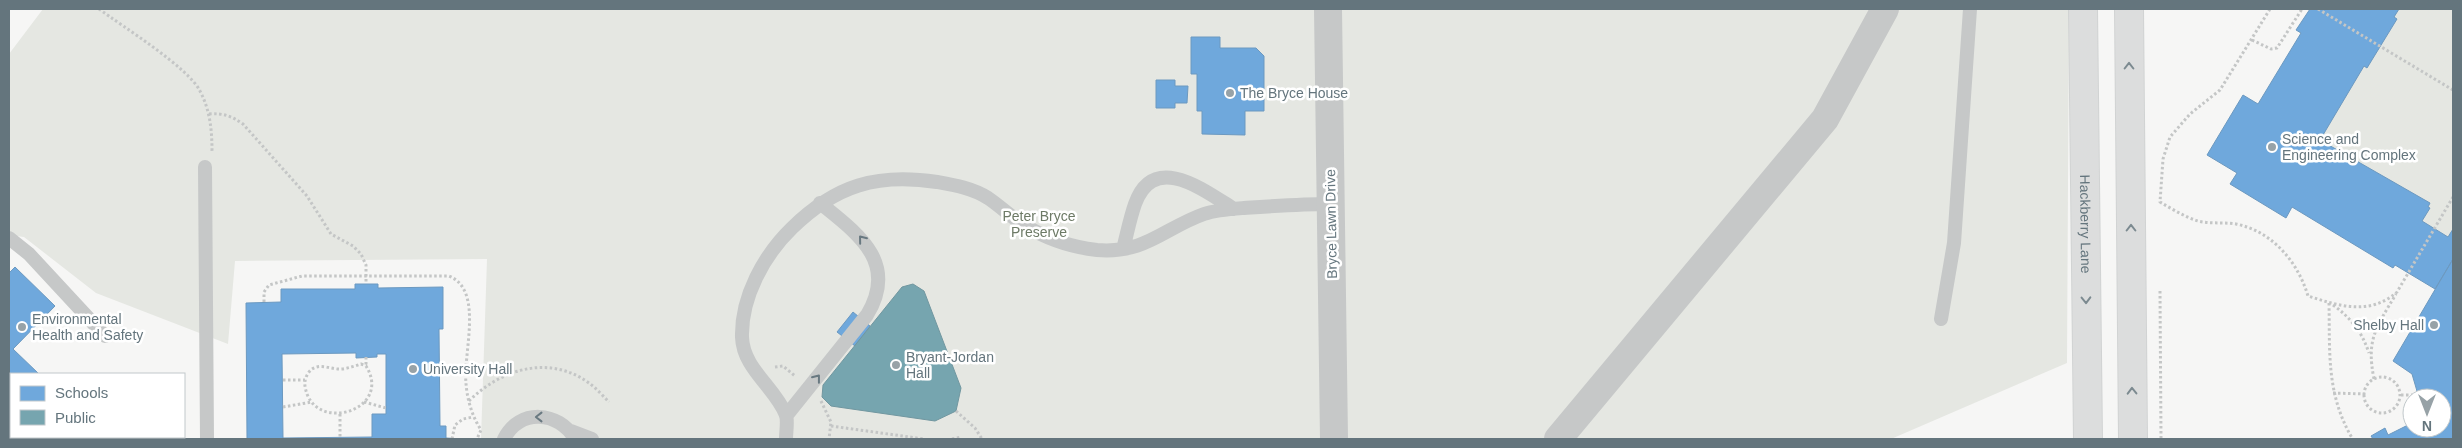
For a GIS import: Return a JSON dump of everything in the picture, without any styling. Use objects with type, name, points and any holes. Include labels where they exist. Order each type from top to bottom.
[{"type":"street","name":"Bryce Lawn Drive","points":[[1328,9],[1334,439]]},
{"type":"street","points":[[1558,439],[1825,119],[1885,9]]},
{"type":"street","name":"Hackberry Lane","points":[[2083,9],[2088,439]]},
{"type":"street","points":[[2129,9],[2133,439]]},
{"type":"lane","points":[[1940,319],[1954,243],[1970,9]]},
{"type":"lane","points":[[204,168],[208,439]]},
{"type":"lane","points":[[1123,249],[1135,203],[1144,188],[1159,179],[1176,178],[1193,184],[1234,209]]},
{"type":"lane","points":[[786,439],[786,416],[771,390],[752,366],[742,339],[744,309],[761,268],[779,241],[820,203],[854,186],[881,179],[916,179],[958,186],[987,197],[1024,225],[1064,245],[1097,250],[1123,249],[1158,238],[1204,214],[1288,204],[1330,204]]},
{"type":"lane","points":[[786,416],[867,315],[878,285],[875,261],[865,241],[820,203]]},
{"type":"lane","points":[[9,238],[29,254],[105,336]]},
{"type":"lane","points":[[504,439],[515,425],[526,418],[538,416],[561,422],[573,435],[592,439]]},
{"type":"path","points":[[99,9],[187,74],[200,90],[209,114],[212,152],[204,168]]},
{"type":"path","points":[[2270,9],[2220,90],[2190,114],[2170,137],[2162,159],[2160,202],[2195,220],[2238,224],[2268,237],[2293,264],[2308,296],[2344,307],[2364,307],[2383,301],[2397,292]]},
{"type":"path","points":[[2252,40],[2271,49],[2277,48],[2302,9]]},
{"type":"path","points":[[2318,9],[2453,90]]},
{"type":"path","points":[[209,114],[221,114],[234,118],[243,124],[307,196],[331,234],[353,246],[361,254],[366,265],[366,284]]},
{"type":"path","points":[[2370,358],[2374,335],[2453,197]]},
{"type":"path","points":[[264,302],[264,292],[269,285],[302,276],[449,276],[458,279],[470,301],[470,320],[466,350],[466,383],[473,417],[480,430],[477,439]]},
{"type":"path","points":[[2160,290],[2161,439]]},
{"type":"path","points":[[2329,302],[2348,316],[2362,336],[2370,358],[2374,379]]},
{"type":"path","points":[[2329,302],[2330,373],[2333,393],[2341,417],[2352,438]]},
{"type":"path","points":[[366,357],[366,366],[372,376],[372,387],[364,402],[350,412],[340,414],[329,413],[312,402],[307,393],[305,380],[314,368],[322,366],[342,369],[361,364],[366,366]]},
{"type":"path","points":[[469,401],[482,387],[517,370],[540,367],[566,372],[589,382],[609,402]]},
{"type":"path","points":[[2382,376],[2393,380],[2397,384],[2401,395],[2400,401],[2392,410],[2381,413],[2370,408],[2365,394],[2367,385],[2374,379],[2382,376]]},
{"type":"path","points":[[283,380],[305,380]]},
{"type":"path","points":[[2333,393],[2365,394]]},
{"type":"path","points":[[283,407],[312,402]]},
{"type":"path","points":[[364,402],[386,408]]},
{"type":"path","points":[[956,411],[975,428],[982,439]]},
{"type":"path","points":[[340,414],[340,437]]},
{"type":"path","points":[[452,439],[455,425],[463,419],[473,417]]},
{"type":"path","points":[[831,426],[924,439]]},
{"type":"path","points":[[952,439],[961,437]]},
{"type":"green space","name":"Peter Bryce Preserve","points":[[43,9],[2069,9],[2067,363],[1891,439],[481,439],[487,259],[235,261],[228,344],[96,293],[24,237],[9,235],[9,54]]},
{"type":"green space","points":[[2371,9],[2453,9],[2453,288],[2270,173]]},
{"type":"building: Schools","name":"Science and Engineering Complex","points":[[2310,9],[2399,9],[2394,17],[2397,19],[2367,68],[2364,66],[2320,140],[2430,203],[2428,207],[2430,208],[2422,221],[2448,237],[2453,229],[2453,259],[2435,289],[2395,265],[2393,268],[2292,207],[2286,218],[2230,184],[2237,173],[2207,155],[2243,95],[2258,104],[2301,33],[2296,30]]},
{"type":"building: Schools","name":"The Bryce House","points":[[1191,37],[1220,37],[1220,48],[1256,48],[1264,56],[1264,111],[1245,111],[1245,135],[1202,134],[1202,111],[1197,111],[1197,74],[1191,74]]},
{"type":"building: Schools","points":[[1156,80],[1175,80],[1175,86],[1188,86],[1187,103],[1175,103],[1175,108],[1156,108]]},
{"type":"building: Schools","name":"Shelby Hall","points":[[2453,259],[2453,439],[2373,439],[2371,436],[2385,428],[2388,435],[2402,428],[2402,438],[2452,438],[2452,388],[2416,388],[2412,374],[2393,361]]},
{"type":"building: Schools","name":"Environmental Health and Safety","points":[[15,267],[55,306],[13,349],[38,373],[10,373],[9,407],[9,273]]},
{"type":"building: Schools","name":"University Hall","points":[[355,284],[378,284],[378,288],[443,287],[443,329],[439,329],[440,426],[446,426],[446,438],[463,439],[247,439],[246,303],[281,302],[281,289],[355,289]],"holes":[[[356,353],[356,358],[377,357],[377,354],[386,354],[386,414],[372,414],[372,437],[283,438],[282,354]]]},
{"type":"building: Schools","points":[[853,312],[870,326],[855,346],[837,332]]},
{"type":"building: Public","name":"Bryant-Jordan Hall","points":[[913,284],[924,291],[961,388],[956,411],[935,421],[831,406],[822,397],[823,385],[902,287]]},
{"type":"place","name":"The Bryce House","points":[[1230,93]]},
{"type":"place","name":"Science and Engineering Complex","points":[[2272,147]]},
{"type":"place","name":"Shelby Hall","points":[[2434,325]]},
{"type":"place","name":"Environmental Health and Safety","points":[[22,327]]},
{"type":"place","name":"Bryant-Jordan Hall","points":[[896,365]]},
{"type":"place","name":"University Hall","points":[[413,369]]}]
